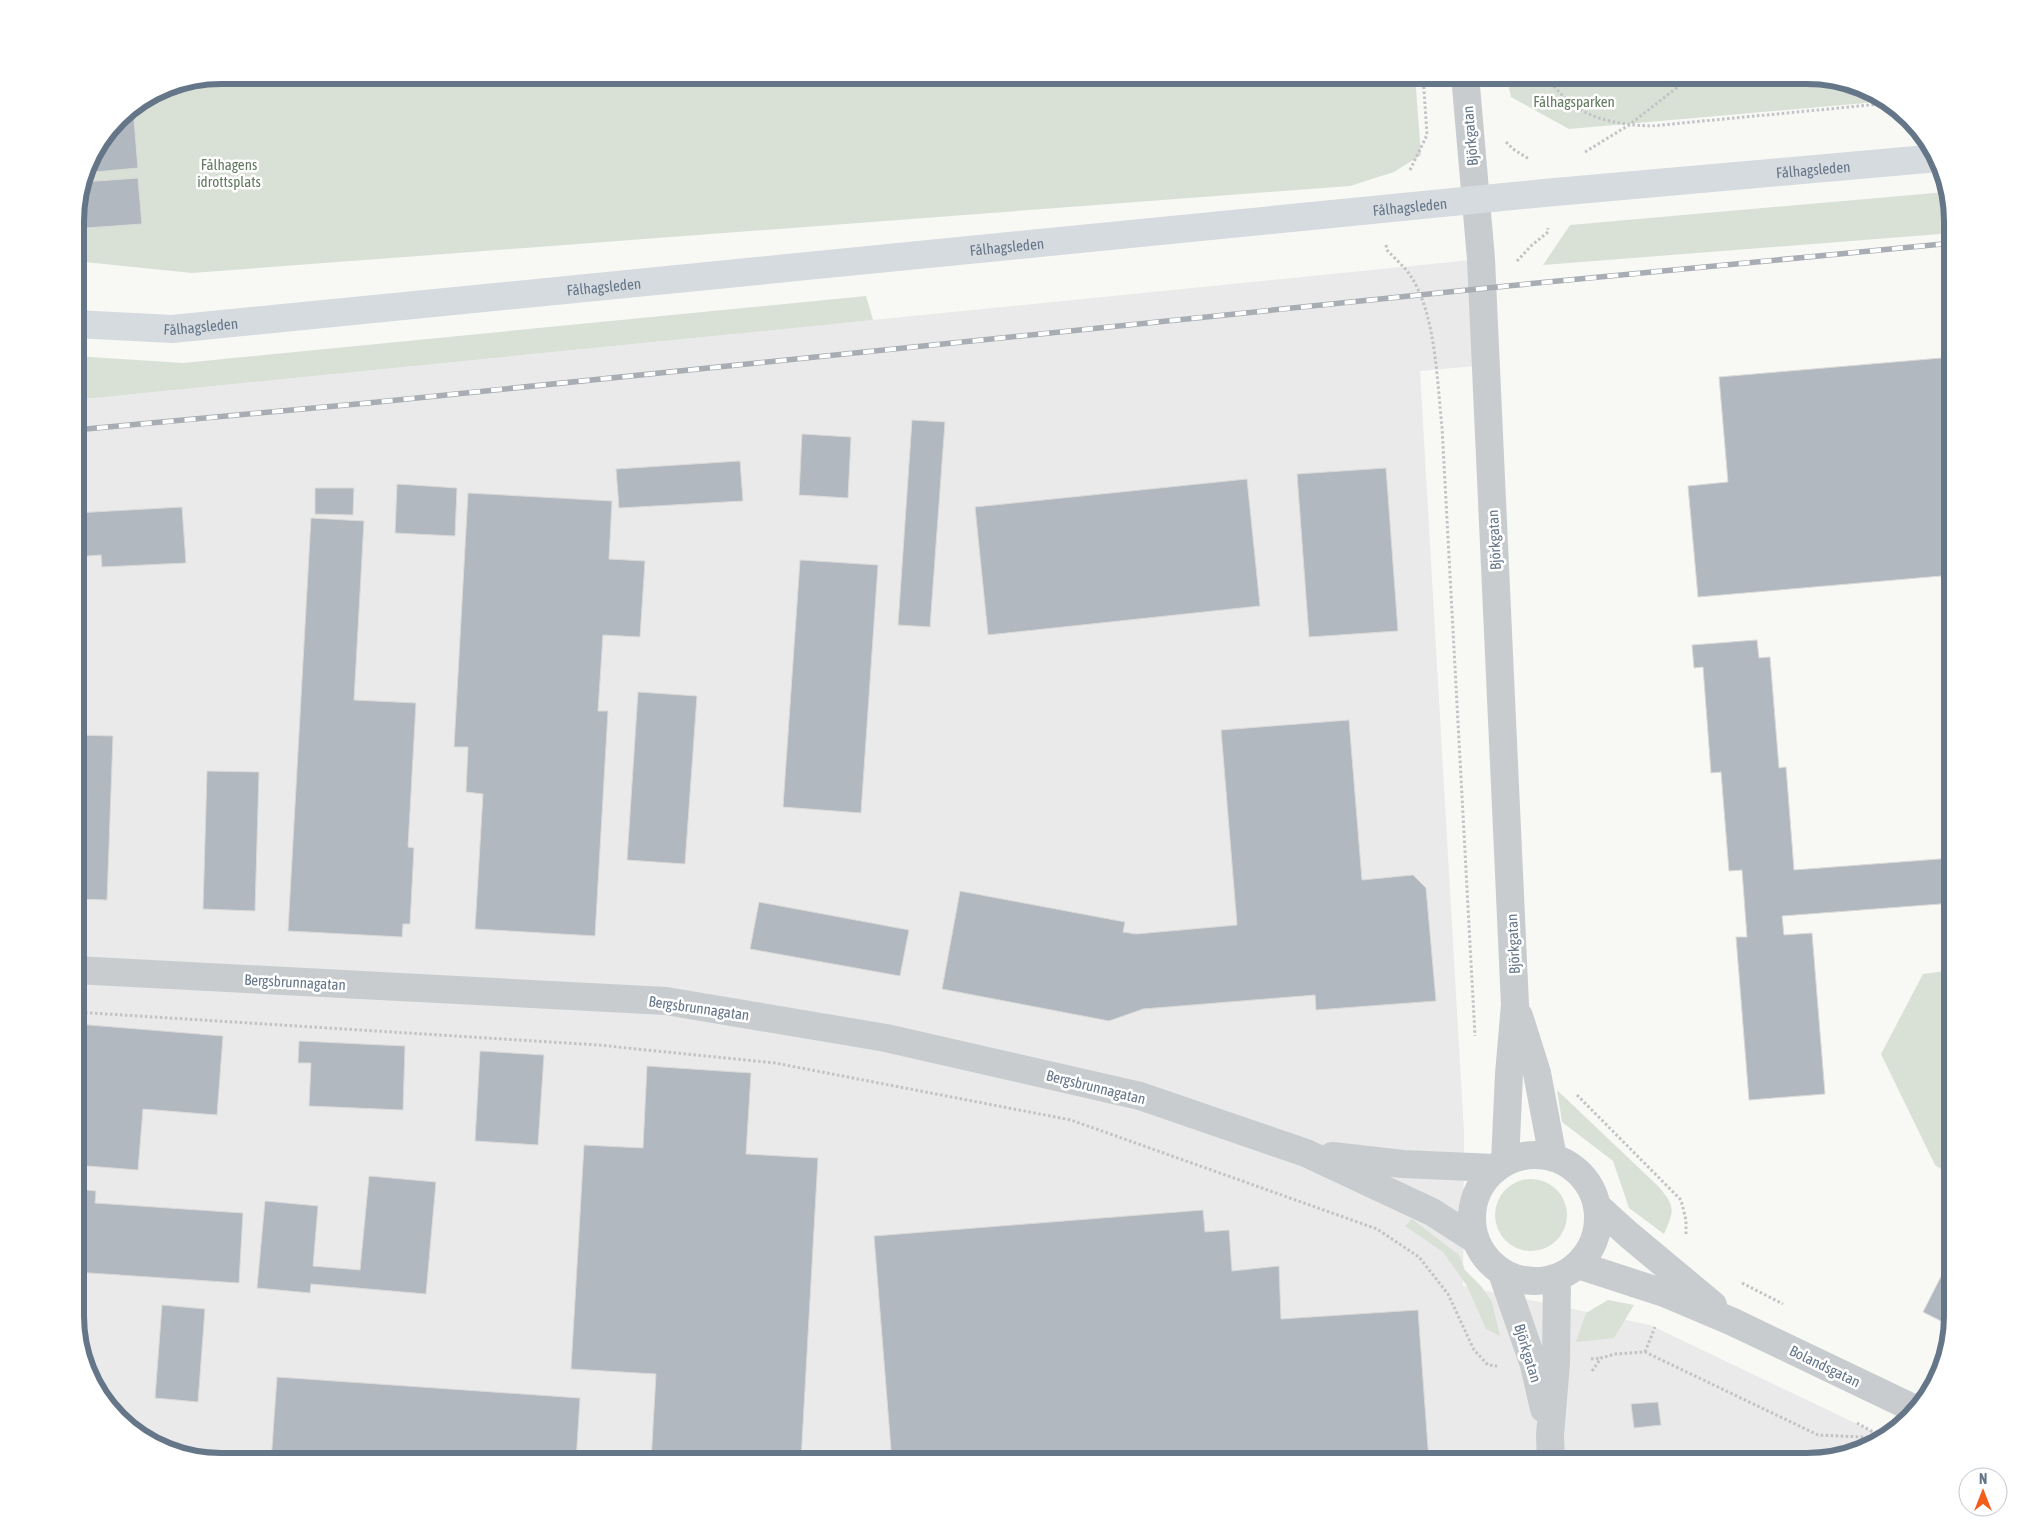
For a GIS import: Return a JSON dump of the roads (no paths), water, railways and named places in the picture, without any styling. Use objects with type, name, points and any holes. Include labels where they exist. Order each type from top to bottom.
[{"type":"main road","name":"Fålhagsleden","points":[[84,324],[172,329],[1385,209],[1929,159]]},
{"type":"street","name":"Björkgatan","points":[[1466,84],[1481,259],[1516,1005],[1500,1165]]},
{"type":"street","name":"Bergsbrunnagatan","points":[[84,970],[666,1001],[886,1038],[1140,1096],[1306,1153],[1432,1212],[1474,1238]]},
{"type":"street","name":"Björkgatan","points":[[1516,1005],[1536,1073],[1553,1158]]},
{"type":"street","name":"Bergsbrunnagatan","points":[[1306,1153],[1403,1164],[1500,1165]]},
{"type":"street","points":[[1526,1155],[1553,1158],[1581,1174],[1589,1185],[1597,1206],[1598,1229],[1590,1250],[1567,1272],[1526,1282],[1502,1273],[1485,1258],[1474,1238],[1471,1212],[1478,1189],[1500,1165],[1526,1155]]},
{"type":"street","name":"Bolandsgatan","points":[[1597,1206],[1733,1322]]},
{"type":"street","name":"Björkgatan","points":[[1551,1453],[1550,1435],[1556,1362],[1567,1272]]},
{"type":"street","name":"Bolandsgatan","points":[[1567,1272],[1667,1294],[1733,1322],[1910,1407]]},
{"type":"street","name":"Björkgatan","points":[[1502,1273],[1534,1365],[1550,1435]]},
{"type":"railway","points":[[84,429],[368,403],[1507,286],[1944,244]]},
{"type":"park label","name":"Fålhagsparken","points":[[1574,101]]},
{"type":"park label","name":"Fålhagens idrottsplats","points":[[229,172]]}]
